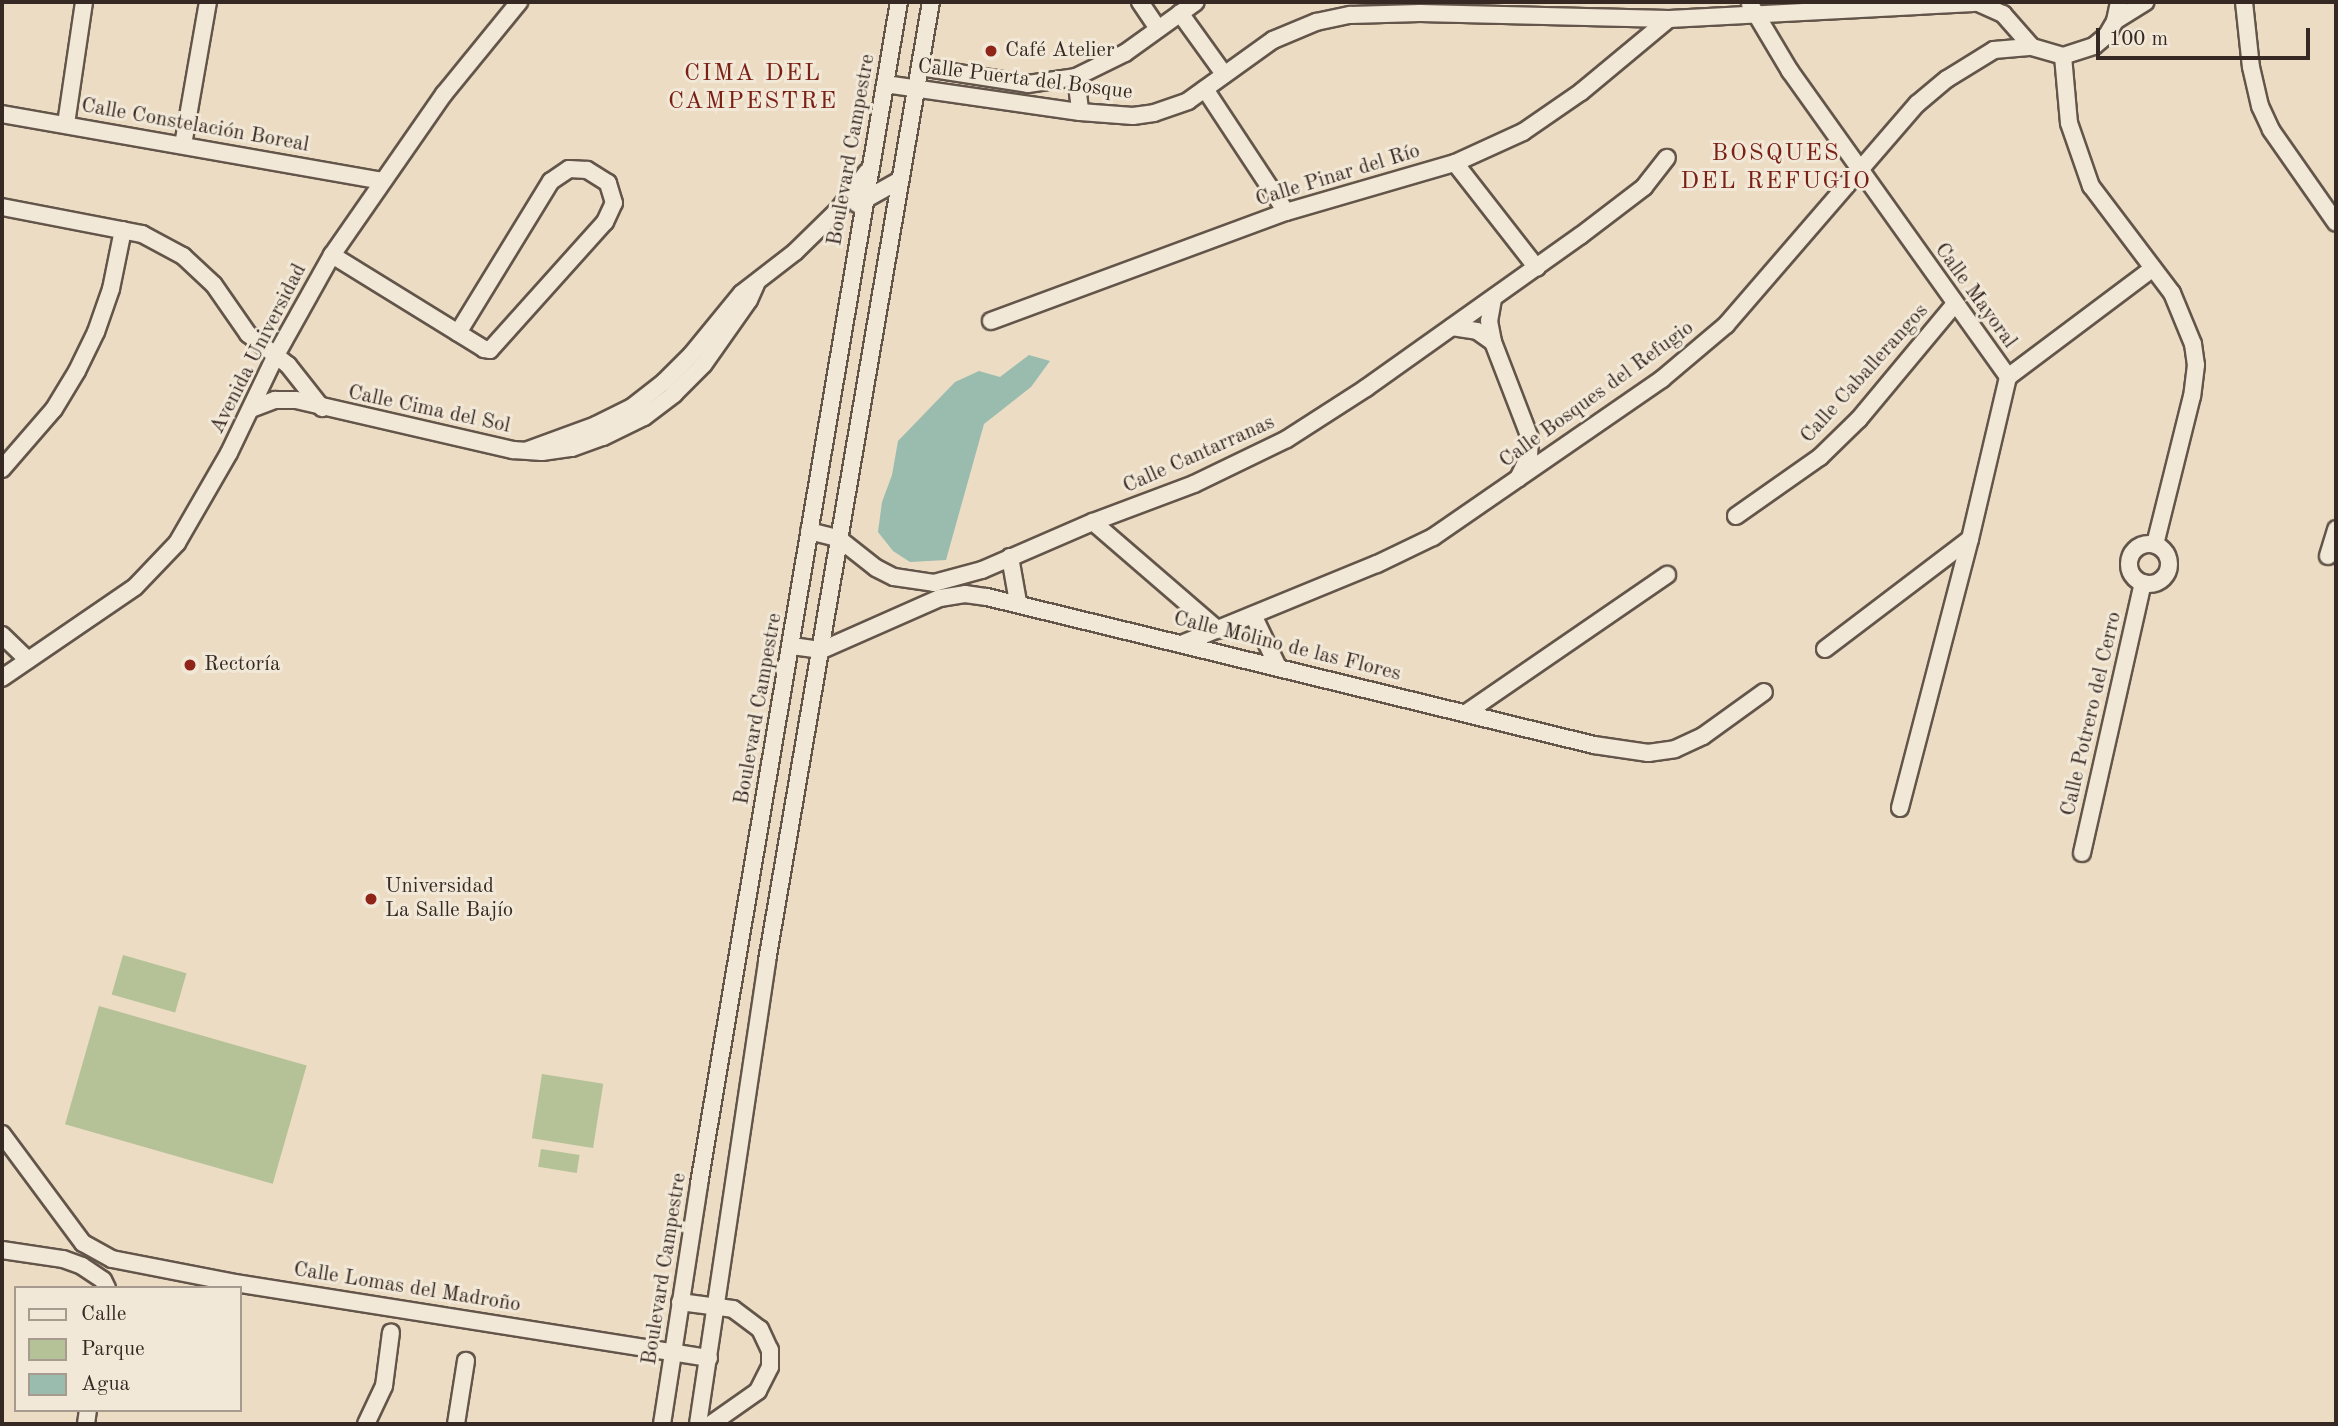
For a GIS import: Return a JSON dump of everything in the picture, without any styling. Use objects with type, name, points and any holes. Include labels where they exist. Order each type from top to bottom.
[{"type":"street","points":[[66,124],[84,2]]},
{"type":"street","points":[[183,145],[208,2]]},
{"type":"street","name":"Avenida Universidad","points":[[2,678],[108,607],[159,565],[197,511],[276,355],[332,255],[444,94],[519,2]]},
{"type":"street","name":"Boulevard Campestre","points":[[662,1424],[680,1302],[792,646],[808,531],[863,201],[899,2]]},
{"type":"street","points":[[698,1424],[767,961],[931,2]]},
{"type":"street","points":[[1140,2],[1158,29]]},
{"type":"street","name":"Calle Puerta del Bosque","points":[[920,67],[1028,84],[1076,77],[1125,53],[1196,2]]},
{"type":"street","points":[[1975,2],[2003,15],[2032,47],[2063,56],[2079,54],[2107,35],[2115,21],[2119,2]]},
{"type":"street","name":"Calle Puerta del Bosque","points":[[885,85],[1080,112],[1133,116],[1154,113],[1188,101],[1273,40],[1316,22],[1350,15],[1574,9],[1669,19],[1751,7],[1975,2]]},
{"type":"street","points":[[2115,21],[2146,2]]},
{"type":"street","points":[[2244,2],[2251,67],[2260,106],[2271,130],[2336,223]]},
{"type":"street","name":"Calle Mayoral","points":[[1751,7],[1954,305],[2008,377],[1970,539],[1900,808]]},
{"type":"street","points":[[1180,13],[1224,74]]},
{"type":"street","name":"Calle Pinar del Río","points":[[991,321],[1286,212],[1455,163],[1523,132],[1581,92],[1669,19]]},
{"type":"street","name":"Calle Bosques del Refugio","points":[[1184,643],[1433,537],[1662,379],[1727,325],[1888,134],[1947,79],[1994,50],[2032,47]]},
{"type":"street","points":[[2063,56],[2069,123],[2091,186],[2172,293],[2187,324],[2196,365],[2192,396],[2155,544]]},
{"type":"street","points":[[1076,77],[1080,112]]},
{"type":"street","points":[[1205,89],[1286,212]]},
{"type":"street","name":"Calle Constelación Boreal","points":[[2,114],[381,181]]},
{"type":"street","name":"Calle Cantarranas","points":[[808,531],[838,538],[876,568],[911,582],[948,581],[1194,484],[1263,452],[1366,388],[1537,268],[1644,187],[1667,158]]},
{"type":"street","points":[[1455,163],[1537,268]]},
{"type":"street","points":[[332,255],[458,333],[484,349],[494,348],[606,222],[614,203],[612,189],[608,183],[587,170],[569,169],[551,181],[458,333]]},
{"type":"street","name":"Calle Cima del Sol","points":[[251,409],[275,400],[296,400],[494,446],[542,453],[572,448],[603,437],[644,417],[674,394],[704,364],[749,300],[756,284],[838,210],[869,170]]},
{"type":"street","name":"Calle Cima del Sol","points":[[838,210],[863,201],[900,180]]},
{"type":"street","name":"Calle Cima del Sol","points":[[2,207],[123,230],[160,242],[199,269],[248,334],[302,379],[322,408]]},
{"type":"street","points":[[2,469],[54,409],[77,371],[96,332],[111,289],[123,230]]},
{"type":"street","points":[[2008,377],[2153,268]]},
{"type":"street","points":[[1493,299],[1489,321],[1493,342],[1530,438],[1529,456],[1517,480]]},
{"type":"street","name":"Calle Caballerangos","points":[[1736,516],[1783,487],[1820,457],[1859,419],[1954,305]]},
{"type":"street","points":[[1452,327],[1477,331],[1493,342]]},
{"type":"street","points":[[1093,522],[1218,630]]},
{"type":"street","points":[[2328,556],[2336,529]]},
{"type":"street","points":[[1825,649],[1970,539]]},
{"type":"street","points":[[2143,544],[2155,544],[2168,557],[2168,570],[2161,580],[2143,583],[2133,575],[2130,557],[2143,544]]},
{"type":"street","points":[[1010,557],[1018,602]]},
{"type":"street","points":[[1466,713],[1667,575]]},
{"type":"street","name":"Calle Potrero del Cerro","points":[[2082,853],[2143,583]]},
{"type":"street","name":"Calle Molino de las Flores","points":[[822,650],[940,598],[965,594],[1018,602],[1614,749],[1648,753],[1675,749],[1703,736],[1764,692]]},
{"type":"street","points":[[1253,615],[1278,667]]},
{"type":"street","points":[[2,635],[28,660]]},
{"type":"street","points":[[792,646],[822,650]]},
{"type":"street","name":"Calle Lomas del Madroño","points":[[2,1135],[83,1243],[101,1254],[133,1265],[709,1358]]},
{"type":"street","points":[[2,1250],[63,1259],[82,1266],[105,1284]]},
{"type":"street","points":[[680,1302],[715,1304],[733,1309],[751,1320],[768,1341],[771,1357],[765,1380],[758,1391],[711,1424]]},
{"type":"street","points":[[366,1424],[384,1386],[391,1332]]},
{"type":"street","points":[[455,1424],[466,1361]]},
{"type":"green space","points":[[123,955],[186,973],[175,1013],[112,994]]},
{"type":"green space","points":[[99,1006],[307,1066],[273,1184],[65,1124]]},
{"type":"green space","points":[[542,1074],[603,1084],[593,1148],[532,1138]]},
{"type":"green space","points":[[541,1149],[580,1155],[577,1173],[538,1167]]},
{"type":"water","points":[[1029,355],[1050,361],[1031,387],[984,424],[946,560],[910,562],[893,551],[878,532],[882,502],[892,475],[898,441],[955,382],[979,371],[1000,377]]},
{"type":"place","name":"Café Atelier","points":[[991,51]]},
{"type":"place","name":"Rectoría","points":[[190,665]]},
{"type":"place","name":"Universidad La Salle Bajío","points":[[371,899]]},
{"type":"district","name":"CIMA DEL CAMPESTRE","points":[[753,89]]},
{"type":"district","name":"BOSQUES DEL REFUGIO","points":[[1776,169]]}]
